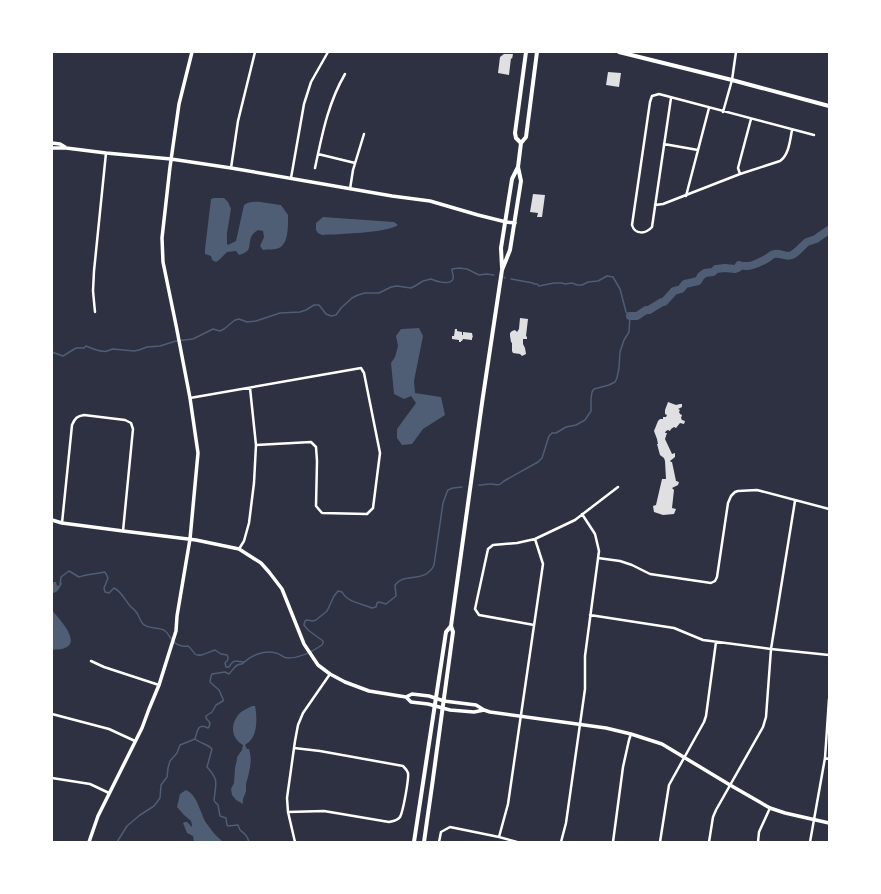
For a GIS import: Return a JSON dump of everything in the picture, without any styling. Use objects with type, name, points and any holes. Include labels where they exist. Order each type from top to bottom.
[{"type":"main road","points":[[521,143],[516,138],[515,133],[526,52]]},
{"type":"main road","points":[[502,270],[510,250],[521,181],[518,167],[521,143],[526,137],[537,52]]},
{"type":"main road","points":[[619,52],[829,106]]},
{"type":"main road","points":[[424,842],[453,632],[451,626],[502,270],[501,248],[512,179],[518,167]]},
{"type":"main road","points":[[414,842],[446,632],[451,626]]},
{"type":"street","points":[[89,842],[98,816],[136,741],[159,685],[176,631],[177,616],[190,539],[198,453],[190,398],[163,262],[162,238],[179,104],[192,52]]},
{"type":"street","points":[[231,168],[238,121],[255,52]]},
{"type":"street","points":[[291,179],[304,104],[311,82],[328,52]]},
{"type":"street","points":[[723,112],[732,80],[736,52]]},
{"type":"street","points":[[315,168],[324,125],[337,86],[344,74]]},
{"type":"street","points":[[671,98],[652,227],[649,231],[641,233],[637,232],[634,230],[632,225],[652,96],[659,94],[814,135]]},
{"type":"street","points":[[686,196],[709,108]]},
{"type":"street","points":[[740,174],[738,168],[751,119]]},
{"type":"street","points":[[655,205],[663,204],[686,196],[740,174],[782,160],[786,154],[792,130]]},
{"type":"street","points":[[350,189],[355,163],[364,134]]},
{"type":"street","points":[[52,143],[60,144],[66,148]]},
{"type":"street","points":[[664,144],[698,150]]},
{"type":"street","points":[[52,148],[66,148],[171,159],[231,168],[430,202],[514,223]]},
{"type":"street","points":[[95,312],[93,291],[94,271],[106,153]]},
{"type":"street","points":[[318,154],[355,163]]},
{"type":"street","points":[[190,398],[361,368],[364,373],[380,453],[373,508],[367,514],[322,513],[316,506],[317,461],[316,447],[312,442],[256,444]]},
{"type":"street","points":[[239,549],[249,524],[254,484],[256,444],[250,388]]},
{"type":"street","points":[[62,522],[72,425],[75,420],[78,416],[84,415],[125,420],[131,423],[133,429],[123,531]]},
{"type":"street","points":[[534,625],[479,615],[475,609],[488,549],[493,545],[517,543],[535,539],[575,520],[618,487]]},
{"type":"street","points":[[598,558],[620,561],[650,574],[708,583],[714,582],[717,577],[730,497],[736,491],[757,490],[829,509]]},
{"type":"street","points":[[709,842],[713,817],[722,798],[763,727],[766,717],[771,650],[795,500]]},
{"type":"street","points":[[561,842],[566,823],[585,689],[585,656],[599,551],[595,534],[582,514]]},
{"type":"street","points":[[52,520],[123,531],[190,539],[239,549],[261,563],[282,589],[304,644],[318,665],[330,674],[344,682],[369,691],[406,697],[412,694],[429,696],[444,701],[476,705],[484,710]]},
{"type":"street","points":[[500,837],[508,804],[543,564],[535,539]]},
{"type":"street","points":[[590,615],[674,628],[703,640],[771,650],[829,655]]},
{"type":"street","points":[[660,842],[669,785],[706,716],[716,642]]},
{"type":"street","points":[[91,661],[104,667],[159,685]]},
{"type":"street","points":[[296,842],[288,812],[287,798],[298,725],[303,713],[330,674]]},
{"type":"street","points":[[406,697],[411,702],[450,710],[474,712],[484,710],[606,728],[631,734],[662,744],[770,808],[785,814],[829,823]]},
{"type":"street","points":[[810,842],[825,758],[829,700]]},
{"type":"street","points":[[52,714],[109,729],[136,741]]},
{"type":"street","points":[[613,842],[623,767],[631,734]]},
{"type":"street","points":[[288,812],[324,811],[389,822],[396,821],[400,817],[404,806],[408,774],[403,766],[320,751],[294,748]]},
{"type":"street","points":[[825,758],[829,759]]},
{"type":"street","points":[[52,778],[90,784],[109,793]]},
{"type":"street","points":[[758,842],[759,832],[770,808]]},
{"type":"street","points":[[440,842],[441,832],[450,827],[517,842]]},
{"type":"water","points":[[224,198],[228,202],[231,209],[227,233],[228,245],[236,241],[244,205],[252,202],[281,205],[288,215],[285,242],[277,249],[263,250],[260,246],[264,237],[263,231],[258,230],[251,237],[249,249],[244,253],[239,255],[236,251],[227,252],[216,262],[212,260],[211,256],[205,254],[205,249],[211,199]]},
{"type":"water","points":[[323,217],[394,222],[398,225],[384,230],[350,234],[322,235],[316,230],[316,223]]},
{"type":"water","points":[[829,227],[829,234],[809,243],[810,239],[822,234]]},
{"type":"water","points":[[419,328],[423,336],[414,381],[415,393],[441,397],[445,415],[423,429],[412,444],[402,445],[397,438],[397,429],[416,403],[411,396],[404,399],[394,394],[391,363],[395,357],[398,346],[396,336],[401,329]]},
{"type":"water","points":[[52,582],[56,582],[57,586],[60,585],[61,582],[62,584],[54,593],[52,593]]},
{"type":"water","points":[[52,610],[63,623],[70,635],[70,645],[63,649],[52,650]]},
{"type":"water","points":[[255,706],[256,729],[253,738],[245,745],[247,749],[249,749],[251,762],[243,804],[236,800],[232,795],[231,789],[234,783],[237,757],[242,750],[243,745],[234,734],[233,725],[237,716],[241,712]]},
{"type":"water","points":[[186,790],[194,797],[206,823],[223,842],[194,842],[193,836],[187,833],[183,823],[187,822],[192,827],[191,821],[177,807],[180,794]]},
{"type":"building","points":[[504,54],[513,54],[512,59],[511,58],[509,75],[498,73],[500,57]]},
{"type":"building","points":[[608,72],[621,73],[619,87],[606,85]]},
{"type":"building","points":[[533,194],[545,195],[542,217],[537,217],[538,213],[530,212]]},
{"type":"building","points":[[520,318],[528,319],[527,339],[523,339],[526,354],[522,356],[520,354],[513,353],[510,336],[512,331],[515,330],[517,332],[519,329]]},
{"type":"building","points":[[455,329],[462,332],[462,335],[463,332],[472,333],[472,340],[463,339],[459,342],[459,340],[452,339]]},
{"type":"building","points":[[668,402],[676,405],[682,404],[682,407],[678,409],[682,415],[682,420],[685,421],[684,424],[680,423],[676,428],[674,427],[665,433],[667,433],[665,439],[672,454],[675,453],[675,457],[670,461],[672,462],[676,481],[679,482],[678,485],[672,488],[674,490],[672,508],[676,509],[674,514],[663,515],[654,512],[653,506],[656,505],[662,479],[666,479],[665,461],[660,455],[654,431],[658,421],[667,415],[665,414],[665,410]]},
{"type":"waterway","points":[[630,316],[637,316],[664,302],[674,291],[681,289],[685,284],[698,281],[705,273],[713,272],[716,269],[735,269],[738,268],[739,265],[753,265],[774,254],[790,256],[807,242],[816,239],[829,230]]},
{"type":"waterway","points":[[52,352],[63,356],[76,348],[84,348],[86,346],[102,351],[113,349],[134,351],[176,341],[193,339],[213,329],[220,331],[235,320],[239,319],[247,322],[256,321],[280,313],[300,312],[314,305],[319,305],[326,314],[331,316],[336,315],[341,308],[352,298],[358,295],[365,293],[379,293],[391,287],[397,286],[411,288],[423,281],[431,279],[446,283],[449,282],[453,278],[452,269],[467,269],[479,275],[494,275]]},
{"type":"waterway","points":[[479,485],[500,484],[538,462],[542,458],[549,436],[552,433],[556,433],[566,427],[576,425],[585,420],[591,411],[591,399],[594,389],[615,382],[619,368],[620,352],[624,340],[629,332],[630,316],[626,312],[620,289],[613,277],[607,276],[598,281],[588,282],[582,285],[572,283],[554,283],[539,286],[537,284],[511,279]]},
{"type":"waterway","points":[[195,739],[197,731],[200,727],[209,727],[210,723],[206,716],[212,712],[216,705],[223,701],[219,690],[210,682],[212,674],[225,672],[229,674],[238,665],[242,664],[249,658],[262,653],[271,652],[288,658],[302,656],[323,643],[323,641],[308,630],[304,625],[305,621],[316,620],[327,611],[338,591],[342,592],[351,601],[372,608],[376,607],[377,603],[379,602],[386,604],[396,596],[395,585],[399,581],[420,576],[430,571],[434,565],[443,503],[447,492],[453,488],[462,487]]},
{"type":"waterway","points":[[60,585],[61,577],[69,571],[79,577],[105,572],[108,578],[104,588],[105,592],[109,593],[114,588],[119,592],[136,612],[145,626],[164,630],[176,643],[182,646],[188,646],[197,655],[202,655],[215,650],[221,654],[227,655],[228,659],[225,663],[226,667],[229,667],[235,661],[243,662]]},
{"type":"waterway","points":[[195,739],[212,749],[207,767],[216,782],[214,800],[218,805],[220,816],[226,818],[228,826],[238,825],[240,830],[247,836],[249,842]]},
{"type":"waterway","points":[[117,842],[127,826],[154,806],[160,798],[161,785],[167,777],[170,761],[177,753],[180,745],[195,739]]}]
